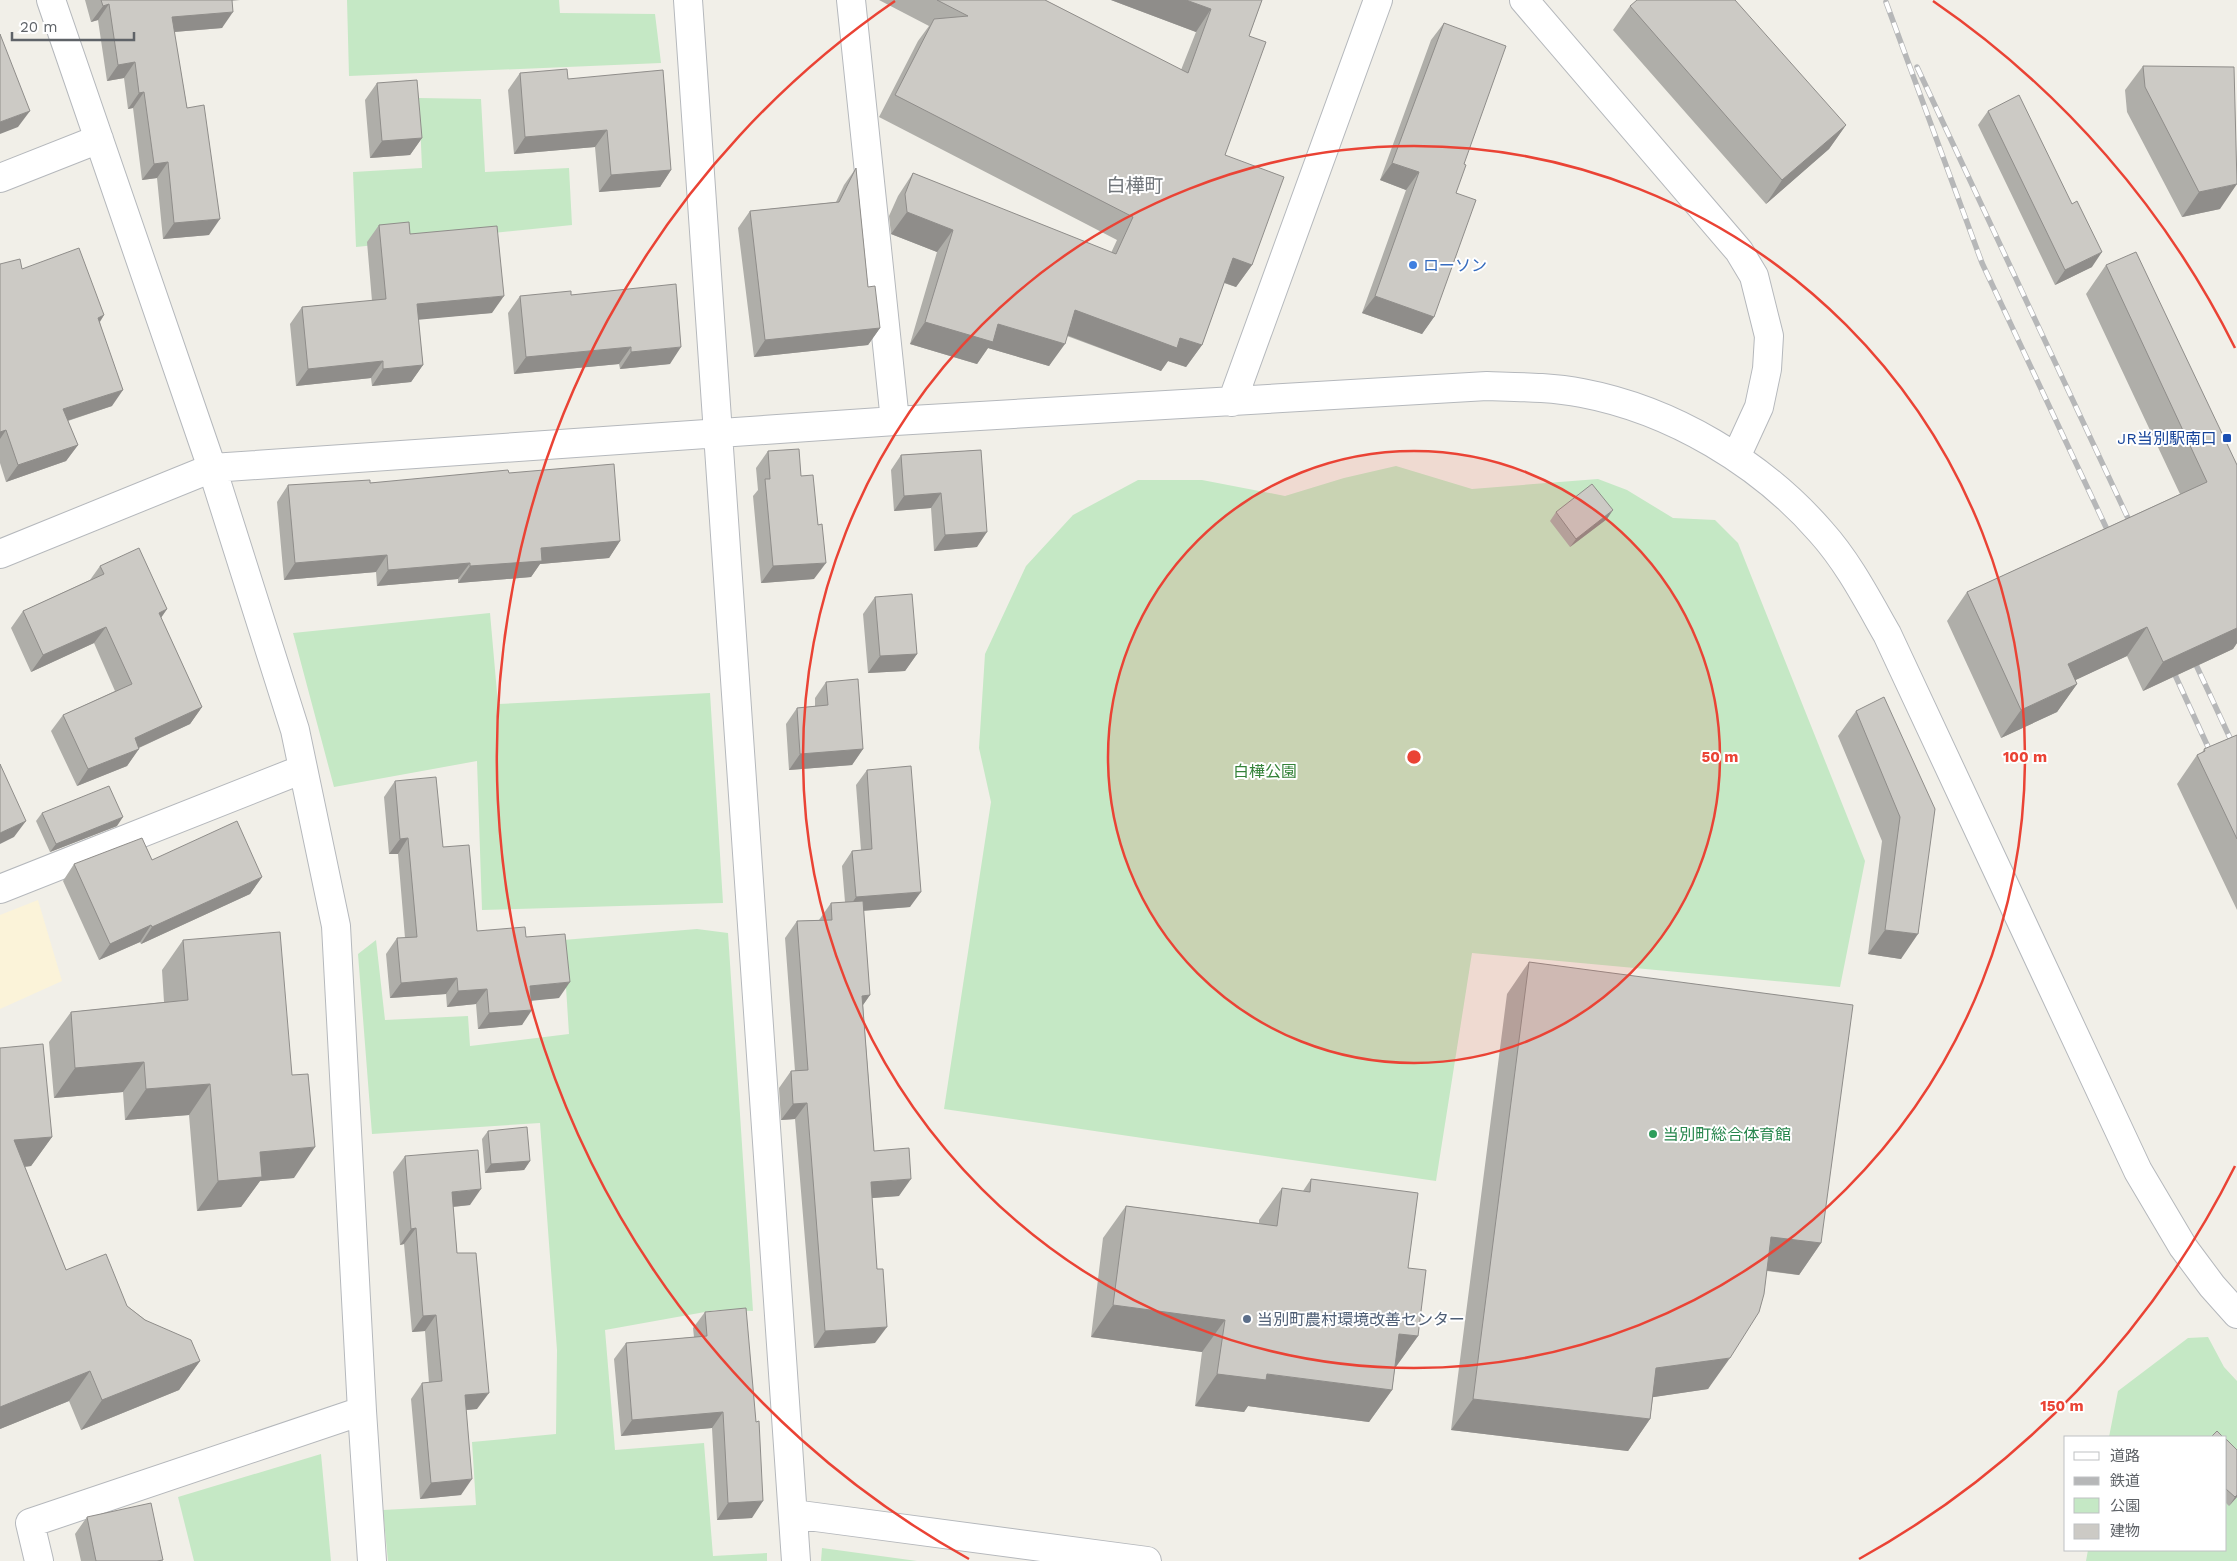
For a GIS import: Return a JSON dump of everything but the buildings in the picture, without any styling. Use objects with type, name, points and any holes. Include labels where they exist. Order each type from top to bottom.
[{"type":"street","points":[[51,0],[212,468],[295,730],[336,926],[372,1561]]},
{"type":"street","points":[[688,0],[796,1561]]},
{"type":"street","points":[[851,0],[896,421]]},
{"type":"street","points":[[1232,402],[1378,0]]},
{"type":"street","points":[[1524,0],[1739,251],[1754,276],[1769,336],[1768,369],[1759,407],[1736,457]]},
{"type":"street","points":[[0,178],[99,139]]},
{"type":"street","points":[[0,554],[212,468],[896,421],[1488,386],[1543,387],[1583,393],[1626,404],[1679,426],[1736,457],[1788,499],[1822,533],[1857,582],[1887,634],[2138,1171],[2183,1247],[2212,1286],[2237,1314]]},
{"type":"street","points":[[0,889],[303,769]]},
{"type":"street","points":[[39,1561],[30,1523],[362,1411]]},
{"type":"street","points":[[793,1514],[1147,1561]]},
{"type":"green space","points":[[347,0],[559,0],[560,13],[655,14],[661,63],[349,76]]},
{"type":"green space","points":[[419,98],[481,99],[485,172],[569,168],[572,225],[356,247],[353,172],[422,168]]},
{"type":"green space","name":"白樺公園","points":[[1396,466],[1472,489],[1598,479],[1627,490],[1673,518],[1715,520],[1738,543],[1865,861],[1840,987],[1472,953],[1436,1181],[944,1109],[991,802],[979,748],[985,654],[1026,566],[1073,515],[1138,480],[1202,480],[1285,496],[1344,478]]},
{"type":"green space","points":[[490,613],[498,704],[710,693],[723,903],[482,910],[477,761],[334,787],[293,633]]},
{"type":"green space","points":[[697,929],[728,933],[753,1311],[716,1310],[605,1330],[615,1450],[704,1443],[713,1556],[767,1553],[767,1561],[388,1561],[383,1510],[476,1505],[472,1442],[556,1434],[557,1350],[540,1123],[372,1134],[358,954],[376,940],[385,1020],[468,1016],[470,1046],[569,1034],[563,940]]},
{"type":"green space","points":[[2208,1337],[2224,1367],[2237,1381],[2237,1561],[2086,1561],[2088,1551],[2227,1551],[2227,1436],[2109,1436],[2118,1391],[2188,1338]]},
{"type":"green space","points":[[321,1454],[331,1561],[194,1561],[178,1497]]},
{"type":"green space","points":[[822,1548],[917,1561],[821,1561]]},
{"type":"sand","points":[[38,900],[62,981],[0,1009],[0,915]]},
{"type":"railway","points":[[1886,2],[1982,263],[2112,540]]},
{"type":"railway","points":[[1917,67],[2134,531]]},
{"type":"railway","points":[[2191,654],[2237,753]]},
{"type":"railway","points":[[2170,664],[2214,760]]},
{"type":"place","name":"ローソン","points":[[1413,265]]},
{"type":"place","name":"JR当別駅南口","points":[[2227,438]]},
{"type":"place","name":"当別町総合体育館","points":[[1653,1134]]},
{"type":"place","name":"当別町農村環境改善センター","points":[[1247,1319]]},
{"type":"district","name":"白樺町","points":[[1135,185]]}]
